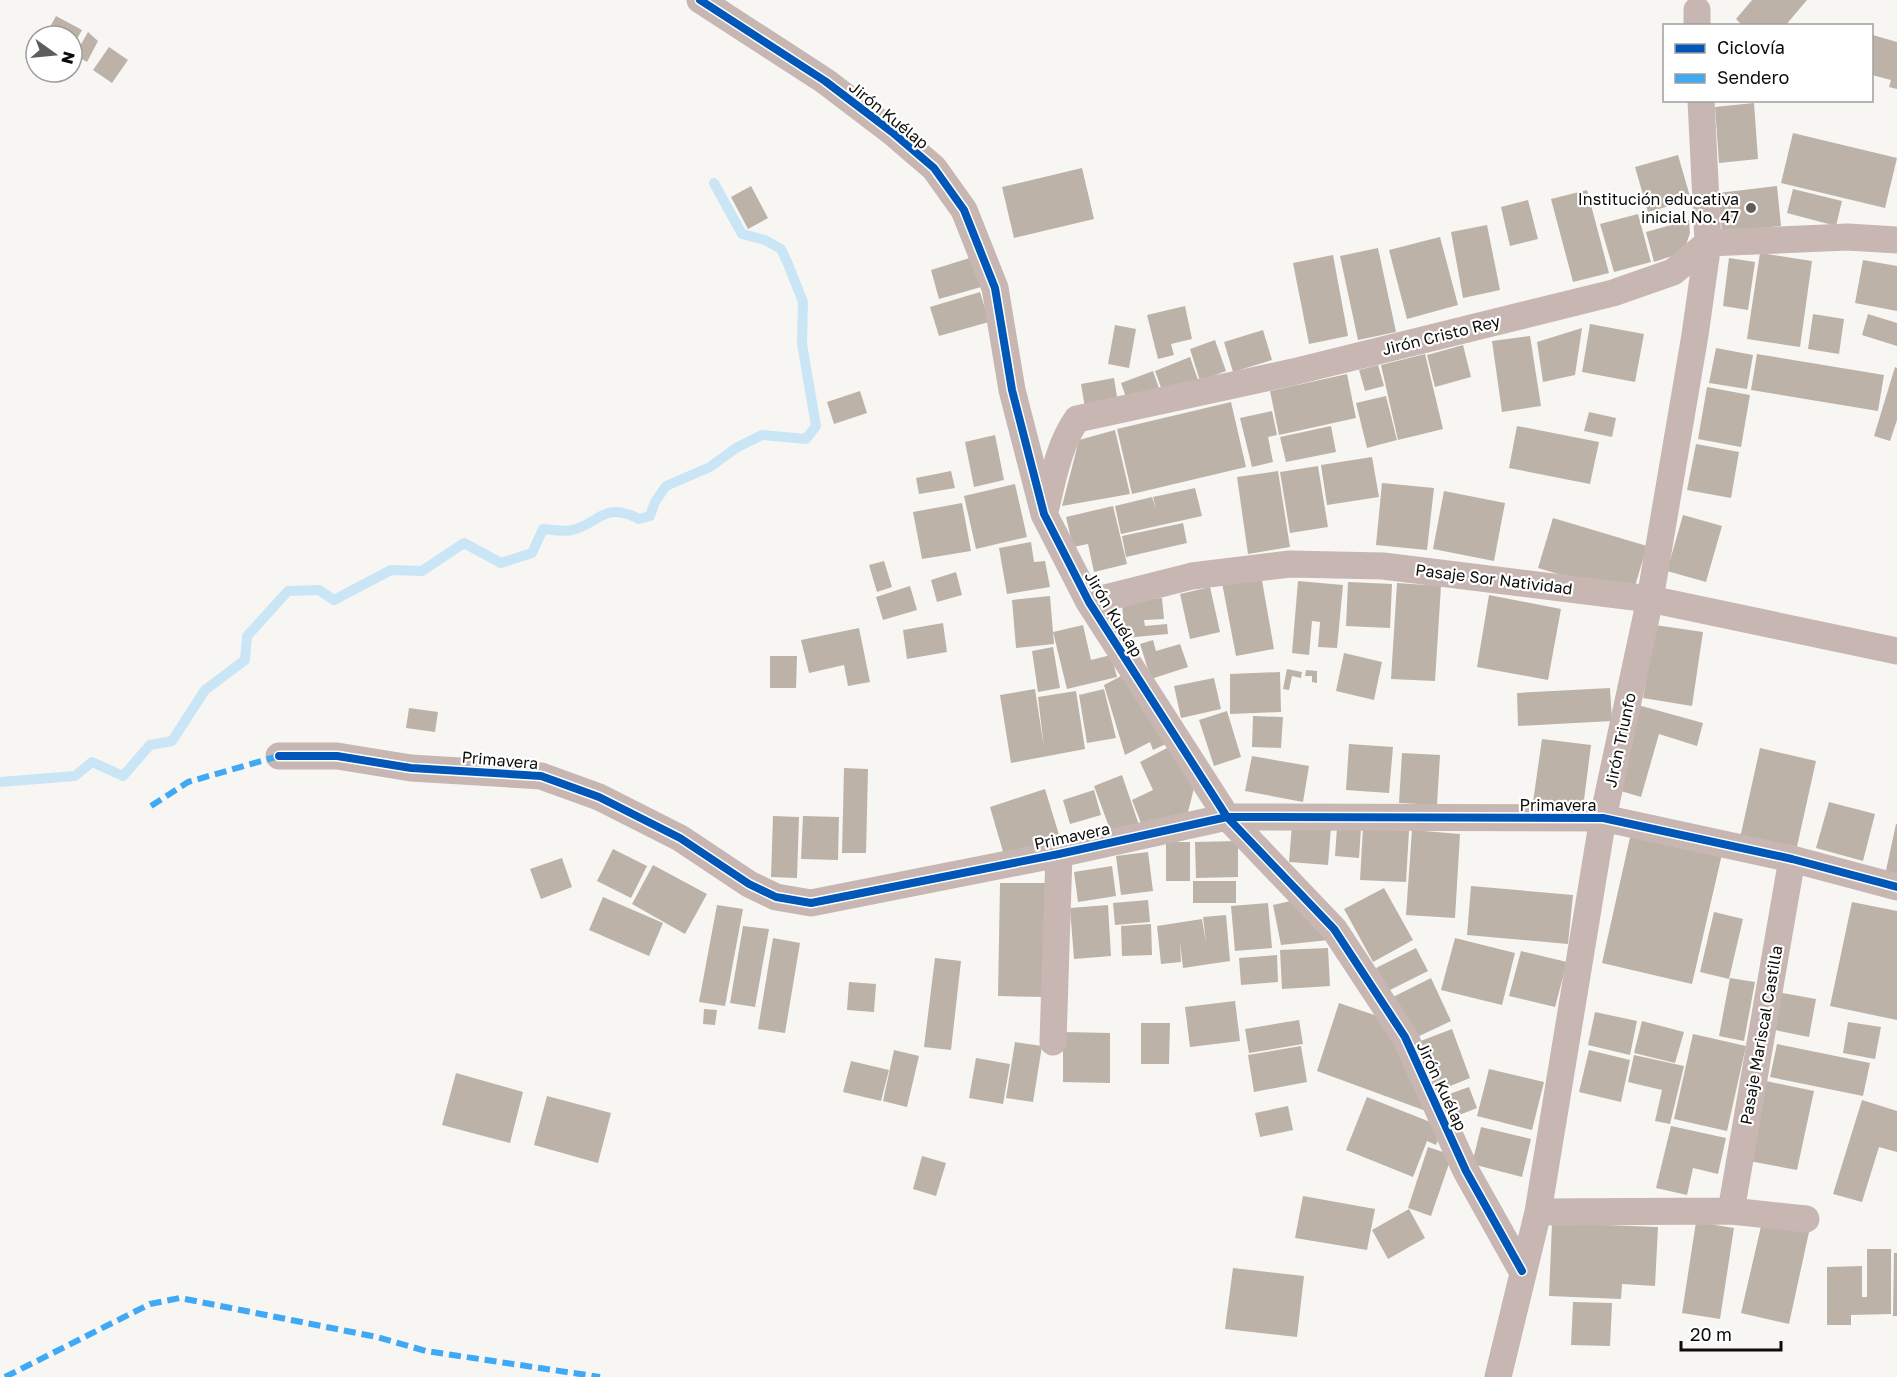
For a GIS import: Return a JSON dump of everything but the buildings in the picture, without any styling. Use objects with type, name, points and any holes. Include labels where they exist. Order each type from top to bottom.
[{"type":"street","name":"Jirón Kuélap","points":[[700,0],[825,81],[892,132],[933,168],[964,210],[995,288],[1012,390],[1044,514],[1089,602],[1227,817],[1334,929],[1398,1027],[1466,1171],[1522,1271]]},
{"type":"street","name":"Jirón Triunfo","points":[[1498,1377],[1538,1212],[1604,818],[1650,598],[1708,243],[1701,102]]},
{"type":"street","points":[[1708,243],[1848,237],[1897,240]]},
{"type":"street","name":"Jirón Cristo Rey","points":[[1044,514],[1067,433],[1077,419],[1293,372],[1613,292],[1672,272],[1708,243]]},
{"type":"street","name":"Pasaje Sor Natividad","points":[[1089,602],[1192,576],[1290,564],[1383,566],[1650,598],[1897,651]]},
{"type":"street","name":"Primavera","points":[[279,756],[337,756],[411,768],[541,776],[599,797],[680,838],[748,884],[776,897],[811,903],[1059,854],[1227,817],[1604,818],[1791,859],[1897,887]]},
{"type":"street","points":[[1053,1042],[1059,854]]},
{"type":"street","name":"Pasaje Mariscal Castilla","points":[[1731,1212],[1791,859]]},
{"type":"street","points":[[1538,1212],[1731,1212],[1806,1220]]},
{"type":"waterway","points":[[0,782],[75,776],[92,762],[123,776],[150,745],[172,741],[205,690],[245,660],[247,636],[288,591],[319,590],[334,600],[391,570],[422,571],[464,543],[501,563],[532,553],[543,529],[572,530],[609,513],[617,512],[639,519],[650,516],[655,502],[666,486],[710,467],[736,448],[762,435],[806,439],[816,426],[802,344],[803,302],[781,249],[765,240],[742,234],[714,183]]},
{"type":"marked path","points":[[151,806],[188,782],[279,756]]},
{"type":"marked path","points":[[5,1377],[150,1304],[180,1298],[377,1337],[426,1351],[600,1377]]},
{"type":"cycle path","points":[[700,0],[825,81],[892,132],[934,168],[964,210],[995,288],[1012,390],[1044,514],[1089,602],[1227,817],[1334,929],[1405,1037],[1466,1171],[1522,1271]]},
{"type":"cycle path","points":[[279,756],[337,756],[411,768],[541,776],[599,797],[680,838],[749,884],[776,897],[811,903],[1059,854],[1227,817],[1603,818],[1792,859],[1897,887]]},
{"type":"place","name":"Institución educativa inicial No. 47","points":[[1751,208]]}]
